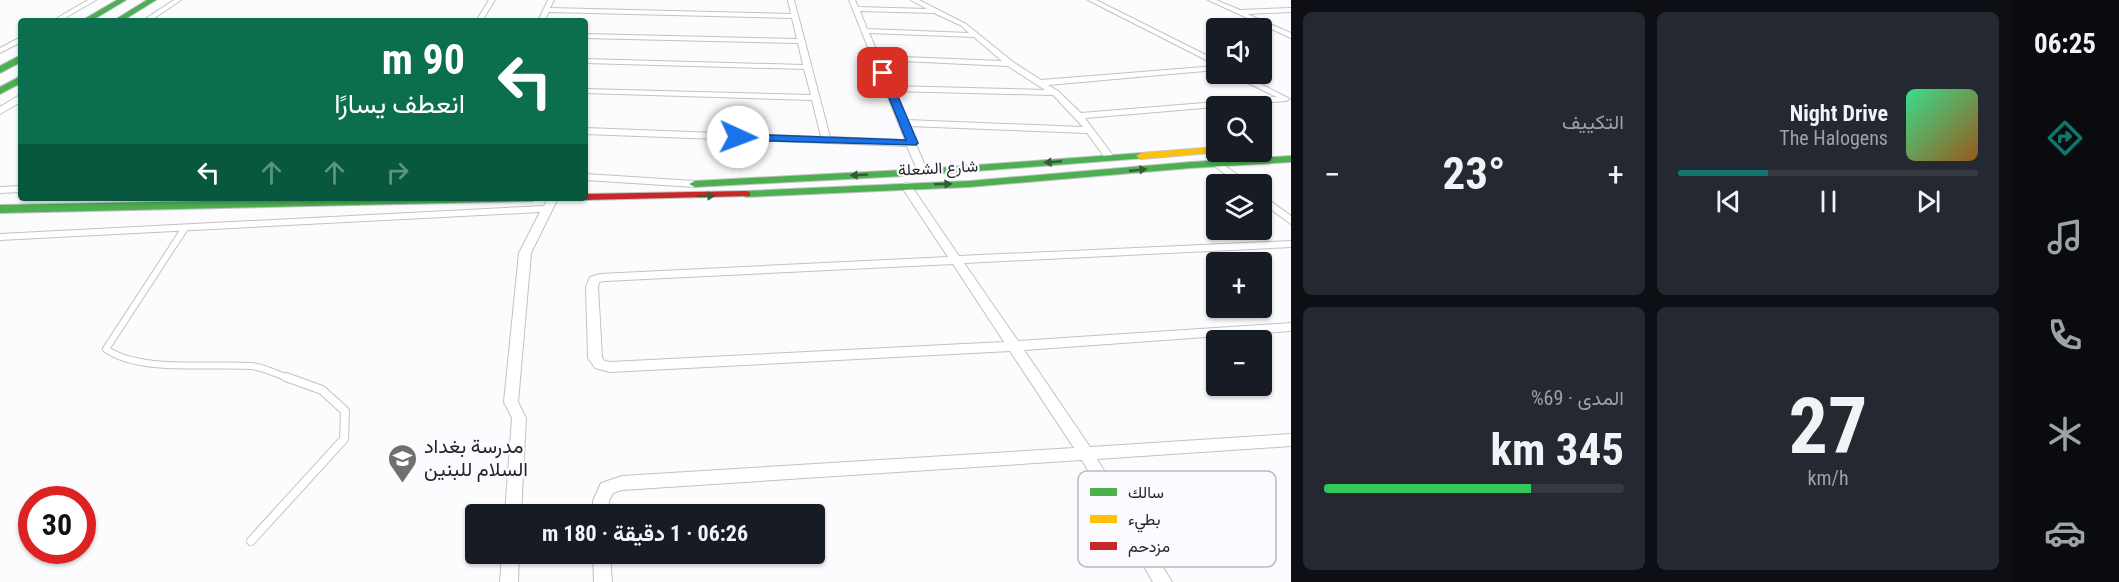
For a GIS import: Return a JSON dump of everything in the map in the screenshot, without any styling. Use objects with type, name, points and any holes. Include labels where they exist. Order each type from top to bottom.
[{"type":"main road","points":[[91,18],[122,0]]},
{"type":"main road","points":[[122,18],[152,0]]},
{"type":"main road","points":[[0,70],[18,60]]},
{"type":"main road","points":[[0,91],[18,81]]},
{"type":"main road","name":"شارع الشعلة","points":[[1272,151],[1289,156]]},
{"type":"main road","name":"شارع الشعلة","points":[[588,187],[695,184],[923,172],[1109,157],[1206,156]]},
{"type":"main road","name":"شارع الشعلة","points":[[1272,156],[1289,156]]},
{"type":"main road","name":"شارع الشعلة","points":[[588,197],[740,195],[1054,178],[1206,157]]},
{"type":"main road","points":[[0,200],[18,199]]},
{"type":"main road","points":[[0,209],[334,201]]},
{"type":"street","points":[[60,18],[93,0]]},
{"type":"street","points":[[150,18],[178,0]]},
{"type":"street","points":[[481,18],[492,0]]},
{"type":"street","points":[[542,18],[551,0]]},
{"type":"street","points":[[791,0],[825,140]]},
{"type":"street","points":[[915,0],[979,35],[1010,64],[1055,93],[1079,116],[1109,157]]},
{"type":"street","points":[[1091,0],[1206,58]]},
{"type":"street","points":[[1211,0],[1291,36]]},
{"type":"street","points":[[923,172],[854,4],[933,11]]},
{"type":"street","points":[[546,10],[795,16]]},
{"type":"street","points":[[1239,12],[1291,10]]},
{"type":"street","points":[[865,31],[979,35]]},
{"type":"street","points":[[588,36],[801,41]]},
{"type":"street","points":[[0,51],[18,41]]},
{"type":"street","points":[[877,58],[1010,64]]},
{"type":"street","points":[[588,61],[807,67]]},
{"type":"street","points":[[1039,83],[1206,69]]},
{"type":"street","points":[[1256,84],[1289,100]]},
{"type":"street","points":[[889,88],[1055,93]]},
{"type":"street","points":[[588,91],[815,98]]},
{"type":"street","points":[[0,111],[18,100]]},
{"type":"street","points":[[1079,116],[1289,100]]},
{"type":"street","points":[[904,123],[1090,130]]},
{"type":"street","points":[[588,131],[913,143]]},
{"type":"street","points":[[1222,162],[1234,174]]},
{"type":"street","points":[[588,177],[695,184]]},
{"type":"street","points":[[906,186],[1097,471]]},
{"type":"street","points":[[0,190],[18,189]]},
{"type":"street","points":[[0,237],[185,228],[550,204]]},
{"type":"street","points":[[514,504],[519,418],[511,402],[525,253],[550,204]]},
{"type":"street","points":[[1272,206],[1291,221]]},
{"type":"street","points":[[1291,244],[957,262],[604,277],[594,280],[591,287],[596,358],[600,365],[610,367],[1014,346],[1291,327]]},
{"type":"street","points":[[601,504],[607,488],[622,483],[1291,440]]},
{"type":"street","points":[[509,582],[510,564]]},
{"type":"street","points":[[602,564],[603,582]]},
{"type":"street","points":[[1154,567],[1163,582]]},
{"type":"lane","points":[[185,228],[106,349],[117,357],[159,364],[254,366],[322,390],[345,411],[344,439],[251,541]]},
{"type":"traffic: fast","points":[[90,18],[122,0]]},
{"type":"traffic: fast","points":[[122,18],[152,0]]},
{"type":"traffic: fast","points":[[0,70],[18,60]]},
{"type":"traffic: fast","points":[[0,91],[18,81]]},
{"type":"traffic: fast","points":[[695,184],[923,172],[1141,156]]},
{"type":"traffic: fast","points":[[746,194],[969,184],[1291,159]]},
{"type":"traffic: fast","points":[[0,209],[387,201]]},
{"type":"traffic: slow","points":[[1141,156],[1206,151]]},
{"type":"traffic: jam","points":[[588,197],[746,194]]},
{"type":"place","name":"مدرسة بغداد السلام للبنين","points":[[403,484]]},
{"type":"route","points":[[738,137],[913,143],[883,73]]}]
